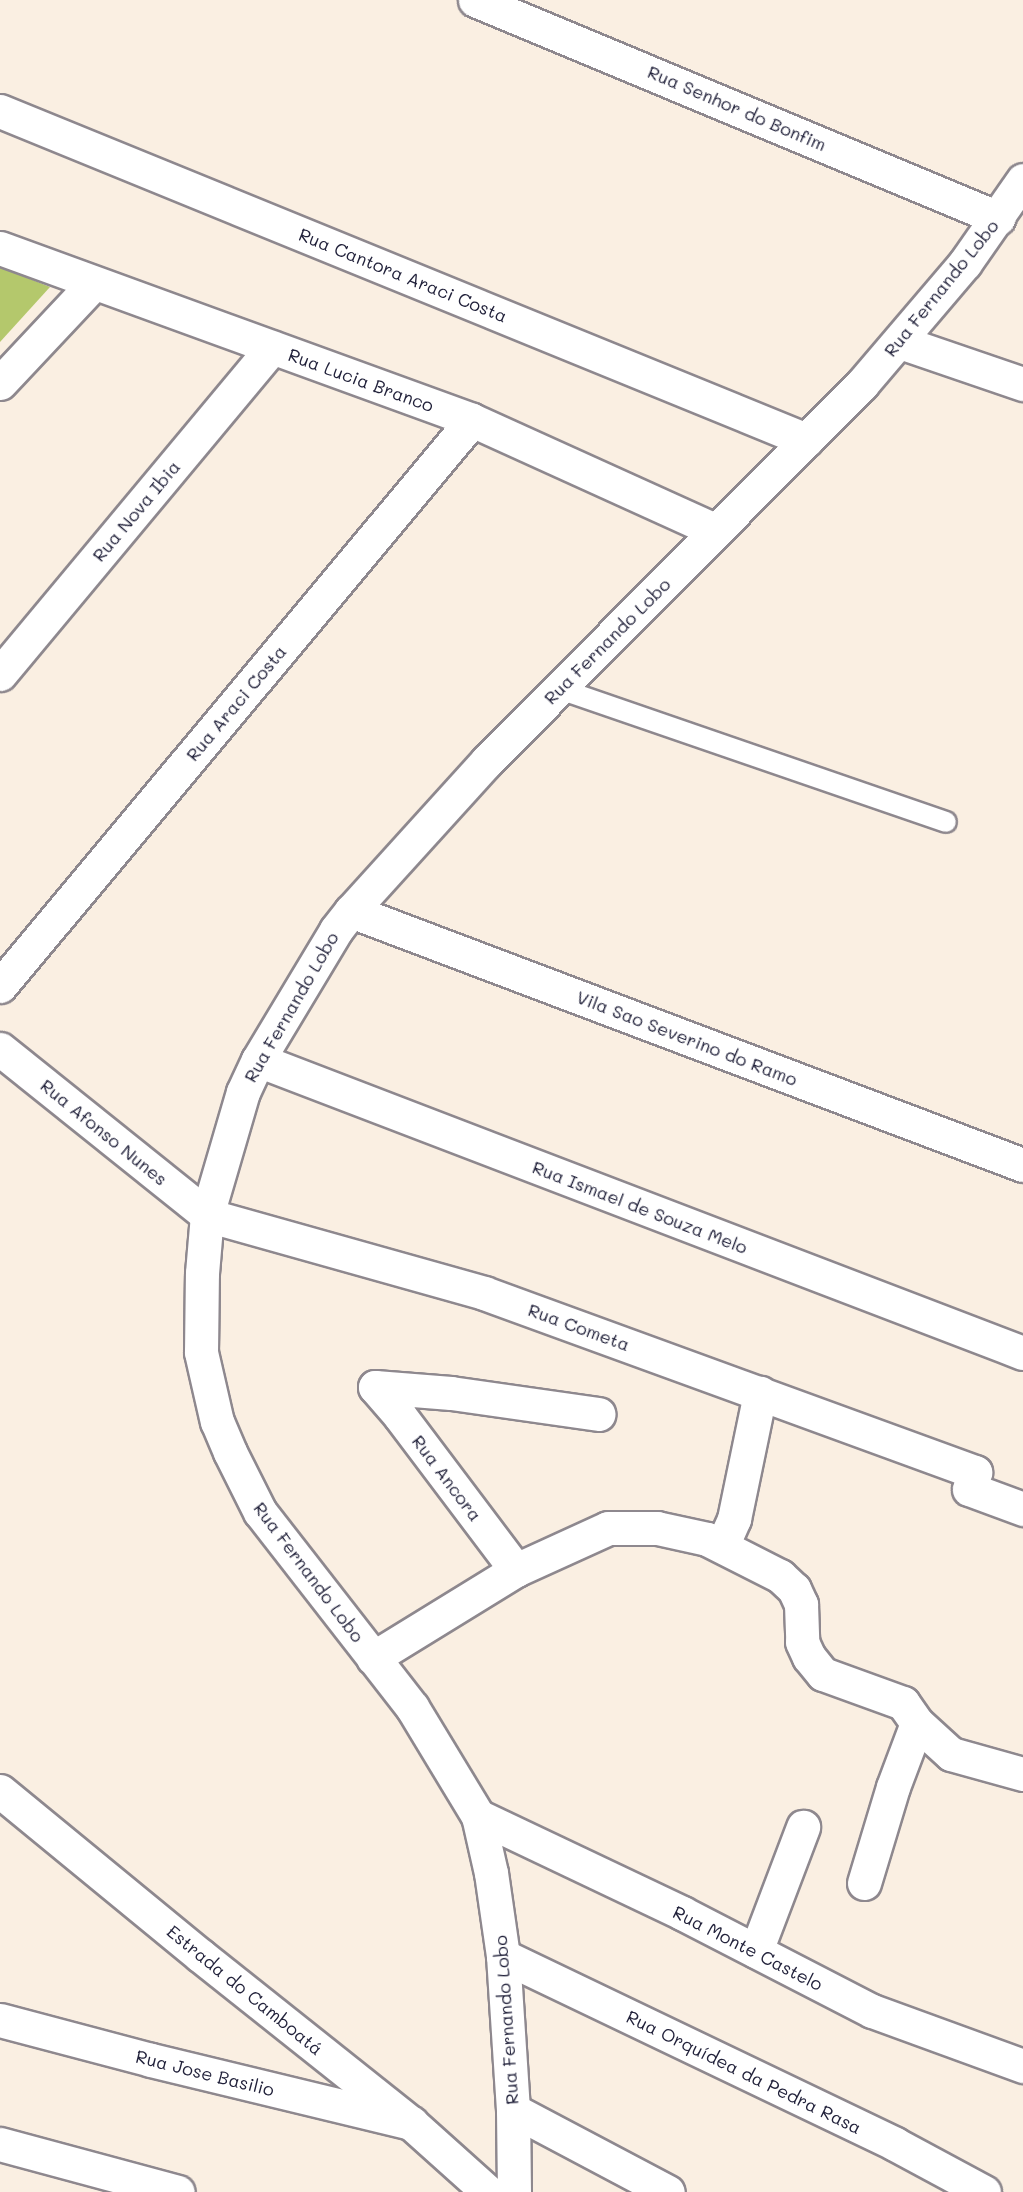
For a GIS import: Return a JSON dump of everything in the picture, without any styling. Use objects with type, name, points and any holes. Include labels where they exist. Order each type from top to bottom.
[{"type":"street","name":"Rua Senhor do Bonfim","points":[[475,0],[998,218]]},
{"type":"street","name":"Rua Cantora Araci Costa","points":[[0,111],[806,440]]},
{"type":"street","name":"Rua Fernando Lobo","points":[[514,2192],[513,2110],[503,1956],[491,1873],[478,1816],[412,1707],[260,1512],[218,1422],[201,1352],[202,1273],[207,1215],[243,1092],[258,1060],[336,930],[487,760],[560,689],[900,342],[965,262],[1023,180]]},
{"type":"street","name":"Rua Lucia Branco","points":[[0,248],[472,420],[715,530]]},
{"type":"street","points":[[0,383],[94,283]]},
{"type":"street","points":[[900,342],[1023,384]]},
{"type":"street","name":"Rua Nova Ibia","points":[[0,674],[272,348]]},
{"type":"street","name":"Rua Araci Costa","points":[[0,986],[472,420]]},
{"type":"street","name":"Vila Sao Severino do Ramo","points":[[351,911],[1023,1165]]},
{"type":"street","name":"Rua Afonso Nunes","points":[[0,1049],[207,1215]]},
{"type":"street","name":"Rua Ismael de Souza Melo","points":[[258,1060],[1023,1353]]},
{"type":"street","name":"Rua Cometa","points":[[207,1215],[484,1293],[975,1472],[969,1490],[1023,1509]]},
{"type":"street","name":"Rua Ancora","points":[[516,1570],[400,1416],[375,1387],[451,1393],[599,1414]]},
{"type":"street","points":[[722,1546],[734,1519],[760,1393]]},
{"type":"street","points":[[373,1658],[516,1570],[608,1528],[657,1528],[707,1539],[780,1576],[794,1589],[801,1604],[802,1642],[809,1657],[823,1674],[903,1703],[917,1723],[951,1754],[1023,1774]]},
{"type":"street","points":[[864,1883],[893,1787],[917,1723]]},
{"type":"street","name":"Estrada do Camboatá","points":[[0,1791],[201,1956],[411,2123],[488,2192]]},
{"type":"street","name":"Rua Monte Castelo","points":[[478,1816],[872,2011],[1023,2066]]},
{"type":"street","points":[[756,1952],[803,1827]]},
{"type":"street","name":"Rua Orquídea da Pedra Rasa","points":[[503,1956],[895,2144],[984,2192]]},
{"type":"street","name":"Rua Jose Basilio","points":[[0,2020],[163,2063],[411,2123]]},
{"type":"street","points":[[513,2110],[668,2192]]},
{"type":"street","points":[[0,2144],[178,2192]]},
{"type":"lane","points":[[560,689],[946,822]]},
{"type":"green space","points":[[0,267],[50,287],[0,342]]}]
